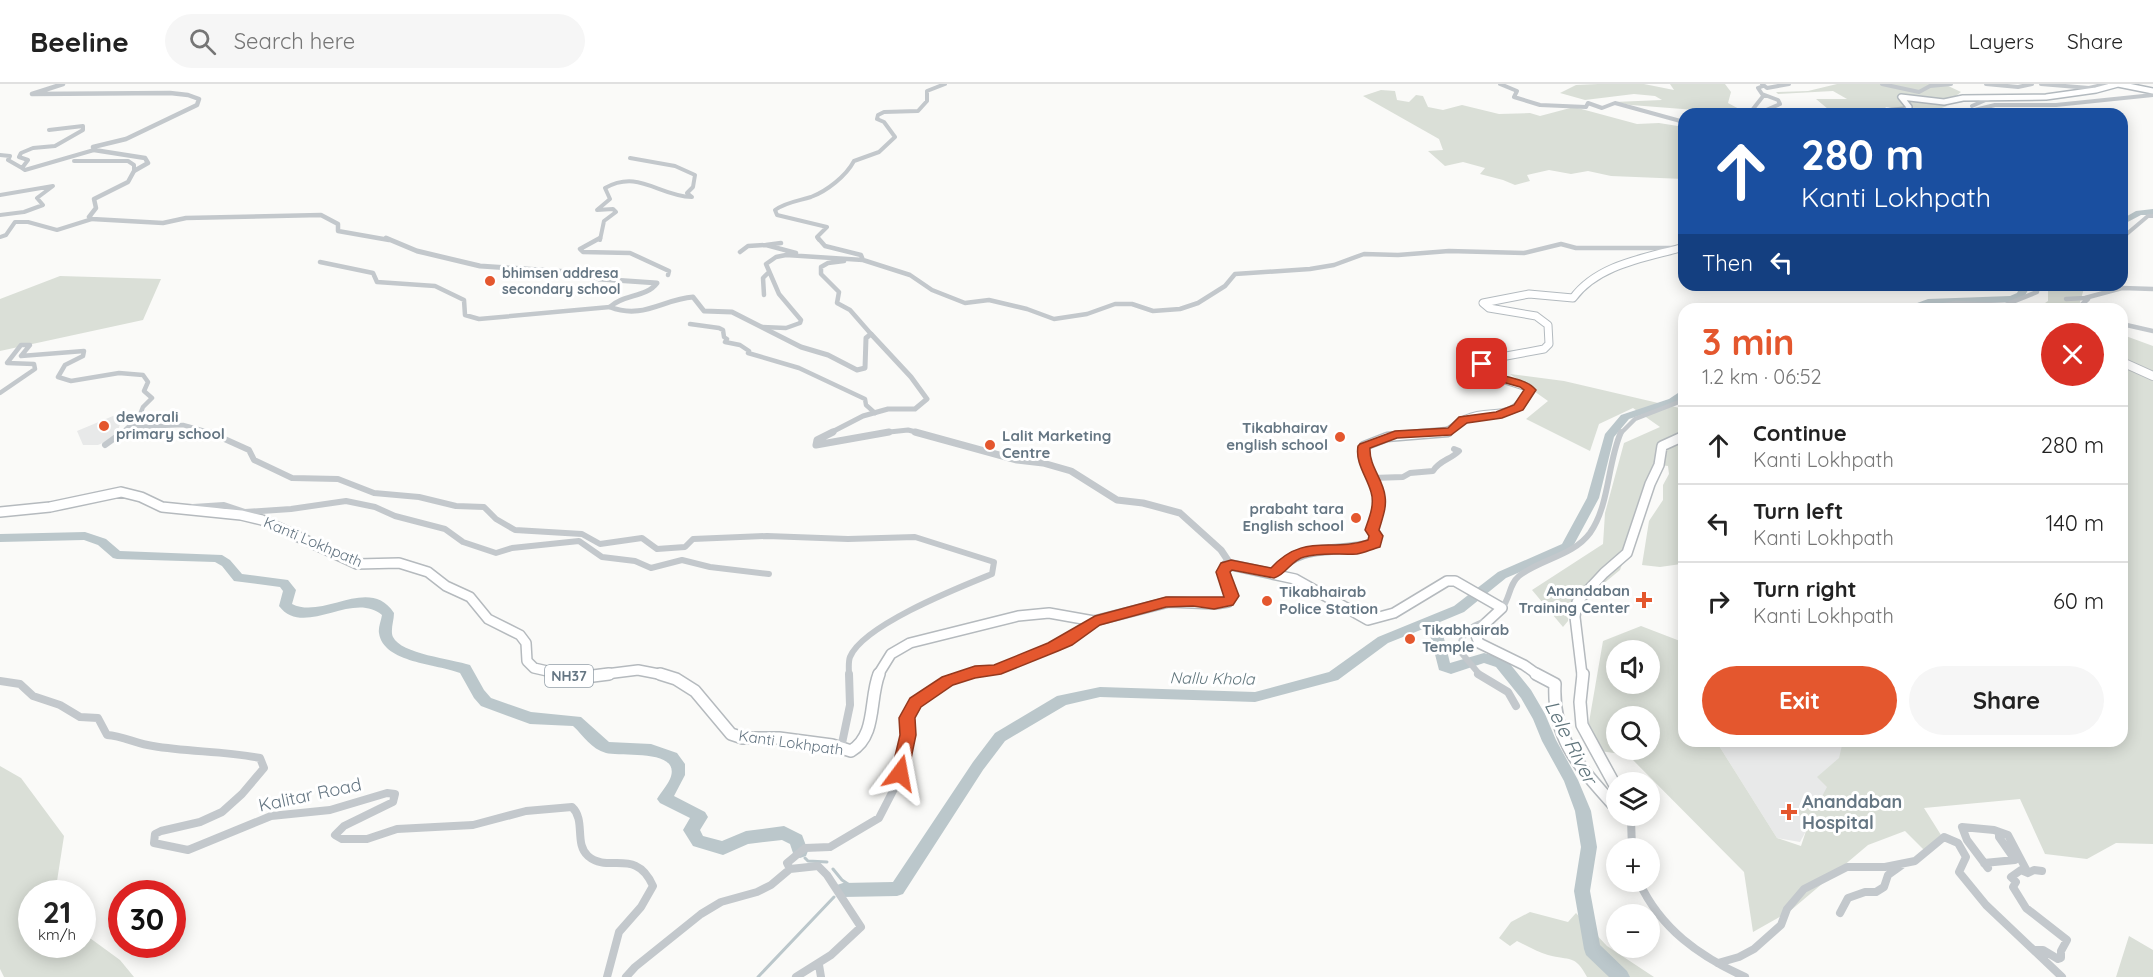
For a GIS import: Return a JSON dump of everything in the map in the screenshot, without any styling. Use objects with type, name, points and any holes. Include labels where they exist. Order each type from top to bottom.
[{"type":"main road","points":[[1909,108],[1901,97],[1944,102],[1963,98],[2018,95],[2046,97],[2096,90],[2118,84],[2153,92]]},
{"type":"main road","points":[[1274,573],[1287,558],[1301,552],[1333,548],[1358,549],[1375,543],[1376,536],[1372,530],[1378,509],[1378,494],[1363,452],[1364,446],[1395,435],[1451,431],[1463,419],[1509,413],[1523,404],[1529,393],[1527,387],[1489,375],[1482,368],[1482,364],[1506,355],[1544,349],[1549,344],[1548,325],[1536,316],[1489,308],[1483,303],[1529,294],[1573,298],[1581,287],[1615,266],[1678,249]]},
{"type":"main road","points":[[2128,365],[2153,376]]},
{"type":"main road","points":[[1608,772],[1582,725],[1580,702],[1583,670],[1575,617],[1577,602],[1604,573],[1627,553],[1650,484],[1659,465],[1662,446],[1678,438]]},
{"type":"main road","name":"Kanti Lokhpath","points":[[0,512],[50,507],[121,492],[141,496],[162,507],[241,515],[262,520],[357,564],[399,563],[428,572],[446,586],[470,597],[489,619],[520,635],[526,643],[527,661],[534,668],[576,676],[621,670],[654,672],[676,679],[695,691],[731,734],[743,738],[790,739],[855,750],[864,741],[869,729],[877,672],[891,654],[900,648],[934,637],[1029,615],[1059,614],[1095,621],[1166,602],[1193,601],[1214,604],[1228,602],[1231,596],[1223,572],[1226,566],[1231,565]]},
{"type":"main road","points":[[1231,565],[1274,573],[1301,582],[1368,620],[1394,613],[1414,603],[1442,583],[1455,581],[1502,608],[1475,633],[1479,643],[1524,665],[1555,684],[1554,699],[1562,735],[1582,766],[1606,795]]},
{"type":"street","points":[[63,84],[32,94],[160,86],[194,93],[199,99],[197,105],[181,114],[126,139],[94,145],[94,150]]},
{"type":"street","points":[[862,260],[861,255],[825,246],[817,237],[827,227],[777,215],[775,210],[783,204],[813,196],[828,188],[849,171],[854,161],[884,148],[896,137],[884,122],[877,119],[878,115],[884,112],[918,111],[927,101],[927,91],[945,84]]},
{"type":"street","points":[[1500,84],[1513,88],[1517,92],[1514,97],[1519,100],[1543,105],[1566,104],[1586,107],[1588,104],[1602,108],[1615,103],[1678,120]]},
{"type":"street","points":[[1770,108],[1780,104],[1778,100],[1764,95],[1758,88],[1762,85],[1773,88],[1789,84]]},
{"type":"street","points":[[1882,84],[1919,92],[1930,86],[1951,84]]},
{"type":"street","points":[[1986,84],[2018,87],[2032,84]]},
{"type":"street","points":[[2041,84],[2066,84],[2089,88],[2106,84]]},
{"type":"street","points":[[2125,84],[2153,92]]},
{"type":"street","points":[[1989,108],[1995,105],[2056,105],[2153,92]]},
{"type":"street","points":[[1754,108],[1764,95]]},
{"type":"street","points":[[1968,108],[1990,98]]},
{"type":"street","points":[[22,168],[28,160],[19,157],[21,153],[33,148],[55,146],[83,130],[83,126],[49,130]]},
{"type":"street","points":[[0,155],[10,156],[8,160],[25,170],[94,150],[147,160],[148,164],[134,171]]},
{"type":"street","points":[[610,307],[615,302],[652,290],[670,276],[669,271],[630,253],[583,252],[580,249],[600,240],[604,221],[616,212],[613,209],[597,210],[610,199],[605,188],[616,179],[637,180],[655,188],[692,197],[687,193],[693,187],[695,175],[675,166],[630,158]]},
{"type":"street","points":[[47,165],[96,159],[128,161],[134,165],[134,171],[128,182],[94,199],[96,208],[89,217],[92,219]]},
{"type":"street","points":[[0,195],[53,186],[37,198],[43,205],[24,212],[0,215]]},
{"type":"street","points":[[0,237],[6,235],[15,222],[35,222],[46,229],[54,230],[67,229],[92,219],[163,223],[190,218],[321,215],[338,224],[338,231],[385,238],[417,251],[464,263],[495,268],[586,273],[599,279],[615,281],[647,280],[657,283],[652,290]]},
{"type":"street","points":[[2128,233],[2148,216],[2153,216]]},
{"type":"street","points":[[740,252],[748,246],[781,243]]},
{"type":"street","points":[[761,327],[794,327],[801,320],[787,306],[768,273],[766,264],[776,257],[798,255],[862,260],[910,275],[932,290],[965,303],[988,300],[1027,309],[1054,319],[1087,314],[1115,304],[1132,304],[1153,311],[1180,309],[1198,303],[1225,286],[1235,274],[1310,269],[1334,265],[1361,255],[1398,255],[1449,250],[1524,253],[1562,244],[1576,248],[1678,248]]},
{"type":"street","points":[[766,245],[791,250],[798,255]]},
{"type":"street","points":[[862,260],[828,263],[821,267],[821,274],[839,292],[837,303],[850,310],[861,325],[926,393],[927,399],[915,409],[888,409],[863,416],[817,440],[816,445],[833,444],[891,430],[908,430],[1017,460],[1043,463],[1071,471],[1117,500],[1143,503],[1180,513],[1221,550],[1231,565]]},
{"type":"street","points":[[320,262],[373,273],[377,282],[435,286],[464,300],[465,315],[471,318],[489,319],[559,314],[610,307],[620,310],[656,308],[683,298],[693,297],[704,311],[732,312],[801,347],[828,355],[857,370],[865,368],[866,338],[871,334]]},
{"type":"street","points":[[764,295],[763,278],[768,273]]},
{"type":"street","points":[[2130,282],[2137,288]]},
{"type":"street","points":[[2128,288],[2153,289]]},
{"type":"street","points":[[2010,303],[2037,291]]},
{"type":"street","points":[[2066,299],[2078,300],[2111,291]]},
{"type":"street","points":[[2083,303],[2094,295]]},
{"type":"street","points":[[690,324],[719,328],[723,330],[724,338],[728,339],[725,342],[740,345],[749,351],[748,353],[799,368],[830,384],[849,390],[865,399],[866,405],[875,413]]},
{"type":"street","points":[[2128,325],[2153,331]]},
{"type":"street","points":[[0,393],[35,369],[34,364],[7,363],[21,345],[30,345],[21,356],[84,351],[83,356],[65,365],[58,377],[62,380],[74,381],[118,372],[143,375],[148,382],[144,391],[152,398],[143,407],[135,427],[142,429],[182,425],[198,428],[223,436],[232,445],[249,450],[254,460],[292,478],[338,479],[349,481],[374,493],[419,497],[456,506],[484,507],[496,519],[515,530],[582,534],[600,544],[642,538],[657,549],[685,547],[693,539],[734,536],[848,539],[915,537],[994,562],[992,574],[929,600],[876,631],[854,650],[849,659],[850,705],[841,749]]},
{"type":"street","points":[[1502,608],[1506,606],[1509,591],[1516,578],[1560,556],[1589,534],[1603,501],[1618,440],[1623,429],[1631,421],[1678,402]]},
{"type":"street","points":[[105,445],[116,439],[141,416]]},
{"type":"street","points":[[1372,478],[1403,477],[1410,473],[1433,471],[1438,463],[1452,458],[1459,451],[1454,449]]},
{"type":"street","points":[[180,508],[224,505],[245,512],[291,509],[346,501],[375,507],[395,516],[446,529],[463,542],[495,553],[512,548],[579,542],[602,557],[635,561],[651,568],[682,560],[710,567],[769,574]]},
{"type":"street","points":[[600,544],[602,557]]},
{"type":"street","points":[[790,869],[788,862],[806,848],[830,847],[879,818],[896,787],[908,735],[907,718],[916,703],[947,681],[975,672],[996,670],[1066,641],[1095,621]]},
{"type":"street","points":[[1487,621],[1475,623],[1459,643],[1459,650],[1481,677],[1508,692],[1516,706]]},
{"type":"street","name":"Kalitar Road","points":[[0,681],[20,684],[33,696],[60,705],[80,717],[98,718],[107,735],[119,736],[151,746],[235,753],[260,758],[264,768],[261,774],[227,807],[207,820],[184,827],[163,829],[155,834],[154,843],[188,850],[271,816],[330,810],[387,793],[395,794],[393,802],[365,818],[345,825],[335,835],[342,839],[367,839],[398,829],[473,825],[526,811],[572,807],[576,809],[580,818],[584,849],[589,856],[606,862],[626,862],[649,875],[653,886],[641,907],[619,932],[607,977]]},
{"type":"street","points":[[2000,832],[1999,837],[2015,860],[1986,866],[1966,840],[1962,827],[2000,832],[2008,835],[2028,873]]},
{"type":"street","points":[[1715,964],[1739,957],[1754,949],[1782,925],[1787,909],[1804,889],[1847,867],[1885,867],[1915,861],[1944,837],[1958,843],[1966,857],[1959,872],[1986,905],[2062,977]]},
{"type":"street","points":[[1840,913],[1848,898],[1865,892],[1876,892],[1884,887],[1888,875],[1905,863]]},
{"type":"street","points":[[626,977],[635,967],[701,914],[721,902],[757,892],[771,885],[790,869],[819,867],[833,883],[835,892],[854,921],[861,927],[819,965],[796,977]]},
{"type":"street","points":[[2033,950],[2061,958],[2061,951],[2067,940],[2026,908],[2013,887],[2016,882],[2011,877],[2021,870],[2028,873],[2034,870],[2042,871]]},
{"type":"street","points":[[1645,892],[1661,917],[1674,932],[1715,964],[1745,977]]},
{"type":"street","points":[[819,965],[821,977]]},
{"type":"shaded area","points":[[1644,84],[1674,90],[1670,84],[1725,84],[1731,92],[1728,103],[1737,108],[1678,109],[1631,105],[1614,102],[1662,100],[1655,96],[1634,94],[1585,100],[1560,93],[1576,85]]},
{"type":"shaded area","points":[[1837,84],[1944,84],[1961,92],[1952,99],[1942,102],[1947,106],[1942,108],[1827,108],[1816,99],[1847,99],[1833,91],[1778,94],[1776,92],[1808,91]]},
{"type":"shaded area","points":[[1381,90],[1395,91],[1397,100],[1409,102],[1416,95],[1423,96],[1428,107],[1443,110],[1462,105],[1499,114],[1530,113],[1540,116],[1574,107],[1637,124],[1659,123],[1678,126],[1678,179],[1611,176],[1588,171],[1571,174],[1549,170],[1527,175],[1530,181],[1515,185],[1480,174],[1485,168],[1463,162],[1445,166],[1428,151],[1443,150],[1439,139],[1363,96]]},
{"type":"shaded area","points":[[60,276],[161,279],[143,320],[0,351],[0,299]]},
{"type":"shaded area","points":[[2048,291],[2083,291],[2080,303],[2045,303],[2048,301]]},
{"type":"shaded area","points":[[2128,337],[2153,346],[2153,844],[2116,843],[2087,859],[2045,854],[2020,799],[1924,808],[1941,835],[1924,850],[1905,831],[1868,845],[1790,911],[1753,932],[1744,872],[1660,787],[1660,772],[1645,772],[1633,760],[1660,760],[1660,706],[1606,706],[1606,752],[1600,751],[1588,728],[1603,641],[1641,626],[1678,640],[1678,747],[1720,747],[1777,838],[1801,846],[1808,825],[1798,812],[1809,800],[1819,802],[1827,787],[1817,777],[1839,758],[1842,747],[2128,747]]},
{"type":"shaded area","points":[[1510,374],[1564,381],[1678,408],[1678,564],[1660,567],[1642,565],[1649,521],[1663,500],[1663,485],[1669,474],[1668,466],[1660,465],[1649,498],[1634,514],[1633,535],[1620,570],[1569,612],[1568,621],[1563,627],[1532,590],[1603,544],[1605,513],[1624,443],[1660,427],[1633,408],[1599,424],[1590,451],[1526,419],[1548,401]]},
{"type":"shaded area","name":"deworali primary school","points":[[113,416],[121,421],[116,437],[98,445],[83,445],[77,431]]},
{"type":"shaded area","name":"Anandaban Hospital","points":[[1720,747],[1853,747],[1800,842],[1777,838]]},
{"type":"shaded area","points":[[0,766],[21,778],[64,836],[57,880],[18,880],[18,958],[96,958],[96,942],[108,951],[108,958],[120,960],[134,977],[4,977],[0,969]]},
{"type":"shaded area","points":[[1530,912],[1568,922],[1576,913],[1606,945],[1606,958],[1625,958],[1654,977],[1587,977],[1579,965],[1571,960],[1544,954],[1517,941],[1510,946],[1499,938],[1511,922]]},
{"type":"shaded area","points":[[2129,936],[2153,950],[2153,977],[2116,977]]},
{"type":"waterway","name":"Nallu Khola","points":[[2128,219],[2139,213],[2153,212]]},
{"type":"waterway","name":"Nallu Khola","points":[[1925,303],[2012,299],[2021,295],[2023,291]]},
{"type":"waterway","name":"Nallu Khola","points":[[1433,620],[1459,609],[1502,575],[1567,547],[1593,498],[1609,436],[1625,417],[1673,401],[1678,397]]},
{"type":"waterway","points":[[0,538],[85,536],[102,542],[117,555],[218,558],[226,563],[238,578],[284,583],[290,590],[285,606],[297,612],[310,613],[352,603],[378,604],[388,613],[386,636],[391,644],[409,655],[465,669],[486,702],[530,718],[576,721],[599,743],[608,748],[651,750],[672,757],[677,764],[678,775],[665,799],[700,817],[691,830],[698,841],[723,848],[746,838],[784,833],[797,840],[800,851]]},
{"type":"waterway","name":"Nallu Khola","points":[[843,890],[897,889],[978,766],[1000,737],[1062,700],[1100,692],[1255,697],[1333,676],[1383,640],[1433,620]]},
{"type":"waterway","name":"Lele River","points":[[1433,620],[1444,666],[1451,669],[1484,658],[1501,663],[1526,694],[1540,718],[1549,741],[1571,780],[1583,811],[1589,847],[1582,891],[1592,949],[1621,977]]},
{"type":"waterway","points":[[805,858],[808,861],[827,862]]},
{"type":"waterway","points":[[833,869],[842,880],[857,890]]},
{"type":"waterway","points":[[758,977],[834,897]]},
{"type":"place","name":"bhimsen addresa secondary school","points":[[490,281]]},
{"type":"place","name":"deworali primary school","points":[[104,426]]},
{"type":"place","name":"Tikabhairav english school","points":[[1340,437]]},
{"type":"place","name":"Lalit Marketing Centre","points":[[990,445]]},
{"type":"place","name":"prabaht tara English school","points":[[1356,518]]},
{"type":"place","name":"Anandaban Training Center","points":[[1644,600]]},
{"type":"place","name":"Tikabhairab Police Station","points":[[1267,601]]},
{"type":"place","name":"Tikabhairab Temple","points":[[1410,639]]},
{"type":"place","name":"Anandaban Hospital","points":[[1789,812]]},
{"type":"route","points":[[900,773],[908,735],[907,718],[916,703],[947,681],[975,672],[996,670],[1033,653],[1053,647],[1095,621],[1166,602],[1193,601],[1214,604],[1228,602],[1231,596],[1223,572],[1226,566],[1274,573],[1287,558],[1301,552],[1333,548],[1358,549],[1375,543],[1376,536],[1372,530],[1378,509],[1378,494],[1368,470],[1363,452],[1364,446],[1395,435],[1451,431],[1463,419],[1498,416],[1519,408],[1530,390],[1519,382],[1489,375],[1484,372],[1482,364]]}]
